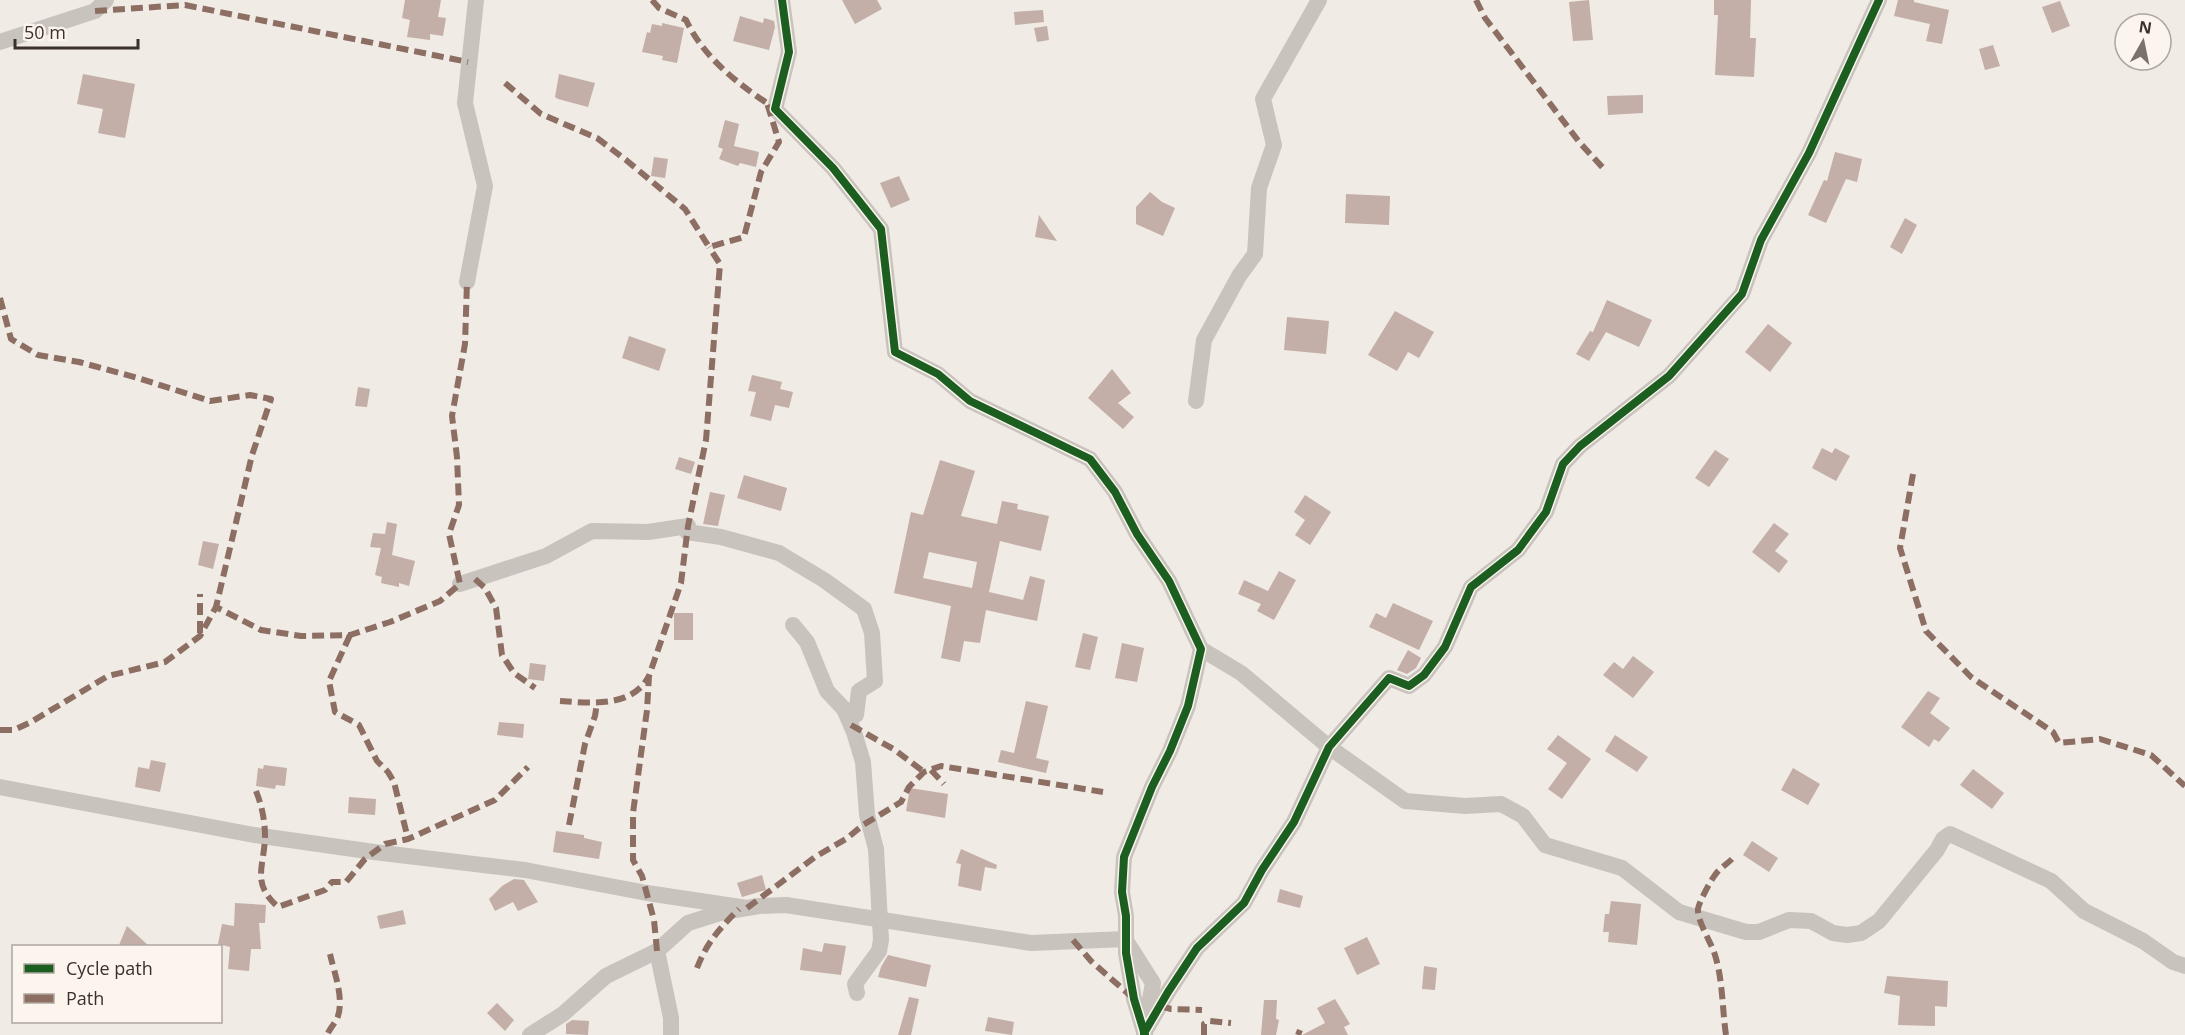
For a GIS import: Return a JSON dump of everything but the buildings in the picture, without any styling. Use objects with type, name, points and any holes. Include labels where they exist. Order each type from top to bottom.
[{"type":"street","points":[[0,42],[95,11],[106,0]]},
{"type":"street","points":[[467,282],[485,186],[465,103],[476,0]]},
{"type":"street","points":[[782,0],[789,52],[775,109],[833,168],[881,230],[895,352],[938,374],[970,401],[1090,459],[1115,492],[1137,534],[1169,581],[1201,649],[1241,673],[1329,747],[1406,801],[1465,806],[1501,804],[1523,816],[1545,845],[1622,868],[1680,912],[1746,932],[1759,932],[1789,920],[1812,921],[1833,933],[1847,935],[1862,933],[1879,921],[1937,850],[1943,839],[1950,834],[2051,881],[2084,911],[2143,941],[2172,962],[2185,966]]},
{"type":"street","points":[[1196,401],[1204,340],[1239,276],[1255,254],[1259,188],[1274,145],[1263,99],[1319,0]]},
{"type":"street","points":[[1144,1034],[1197,948],[1244,903],[1262,870],[1294,822],[1329,747],[1389,678],[1409,686],[1424,675],[1445,646],[1471,587],[1518,550],[1546,512],[1563,464],[1580,446],[1670,376],[1742,294],[1761,240],[1809,153],[1879,0]]},
{"type":"street","points":[[460,584],[546,556],[592,531],[648,532],[688,529],[779,553],[824,580],[864,609],[872,633],[875,681],[860,691],[856,715],[844,709]]},
{"type":"street","points":[[793,625],[807,642],[827,691],[844,709],[863,762],[867,815],[877,858],[881,940],[879,951],[855,984],[857,993]]},
{"type":"street","points":[[1144,1034],[1134,999],[1125,939],[1126,916],[1122,892],[1124,857],[1188,706],[1201,649]]},
{"type":"street","points":[[0,787],[254,835],[525,870],[647,893],[747,908]]},
{"type":"street","points":[[530,1035],[563,1014],[606,976],[657,951],[688,923],[723,912],[747,908],[786,905],[1030,944],[1125,939]]},
{"type":"street","points":[[657,951],[671,1018],[670,1035]]},
{"type":"marked path","points":[[652,0],[659,8],[686,20],[702,47],[712,58],[724,70],[773,107]]},
{"type":"marked path","points":[[1476,0],[1485,18],[1580,143],[1604,169]]},
{"type":"marked path","points":[[95,11],[185,5],[468,62]]},
{"type":"marked path","points":[[505,83],[541,114],[597,138],[626,160],[685,209],[709,247],[744,237],[761,172],[779,142],[767,103]]},
{"type":"marked path","points":[[657,951],[654,920],[642,876],[633,860],[633,813],[647,710],[649,676],[681,583],[688,526],[706,440],[720,264],[709,247]]},
{"type":"marked path","points":[[0,730],[14,730],[31,722],[108,676],[165,662],[200,636],[216,607],[261,630],[301,636],[350,635],[390,622],[440,601],[460,584],[449,534],[459,505],[452,416],[465,344],[467,282]]},
{"type":"marked path","points":[[0,298],[11,339],[38,355],[79,362],[210,401],[250,395],[271,399],[252,455],[216,607]]},
{"type":"marked path","points":[[1913,474],[1900,548],[1926,631],[1971,677],[2053,732],[2059,743],[2100,739],[2151,755],[2185,786]]},
{"type":"marked path","points":[[475,579],[485,588],[496,608],[502,655],[514,673],[535,688]]},
{"type":"marked path","points":[[200,594],[200,633]]},
{"type":"marked path","points":[[350,635],[329,681],[335,712],[359,725],[377,761],[394,782],[408,839]]},
{"type":"marked path","points":[[560,701],[597,702],[622,698],[642,686],[649,676]]},
{"type":"marked path","points":[[569,825],[585,744],[597,703]]},
{"type":"marked path","points":[[851,725],[895,750],[924,772]]},
{"type":"marked path","points":[[747,908],[815,857],[901,802],[909,787],[924,772],[941,766],[1103,792]]},
{"type":"marked path","points":[[256,791],[265,831],[262,882],[264,890],[278,907],[325,890],[332,882],[346,882],[365,859],[385,844],[408,839],[495,800],[528,767]]},
{"type":"marked path","points":[[931,770],[944,784]]},
{"type":"marked path","points":[[1726,1035],[1717,962],[1698,909],[1713,878],[1732,859]]},
{"type":"marked path","points":[[697,968],[705,950],[739,909]]},
{"type":"marked path","points":[[1073,940],[1091,961],[1133,998]]},
{"type":"marked path","points":[[328,1033],[340,1009],[338,985],[330,954]]},
{"type":"marked path","points":[[1160,1006],[1171,1009],[1202,1010]]},
{"type":"marked path","points":[[1204,1035],[1204,1024],[1210,1021],[1231,1023]]},
{"type":"marked path","points":[[1298,1035],[1300,1030]]},
{"type":"cycle path","points":[[782,0],[789,52],[775,109],[833,168],[881,229],[895,352],[938,374],[970,401],[1090,459],[1115,492],[1137,534],[1169,581],[1201,649],[1188,706],[1124,857],[1122,892],[1126,916],[1126,953],[1134,999],[1145,1035]]},
{"type":"cycle path","points":[[1144,1033],[1197,948],[1244,903],[1262,870],[1294,822],[1329,747],[1389,678],[1409,686],[1424,675],[1445,647],[1471,587],[1518,550],[1546,512],[1563,464],[1580,446],[1669,376],[1742,294],[1761,240],[1809,153],[1879,0]]}]
